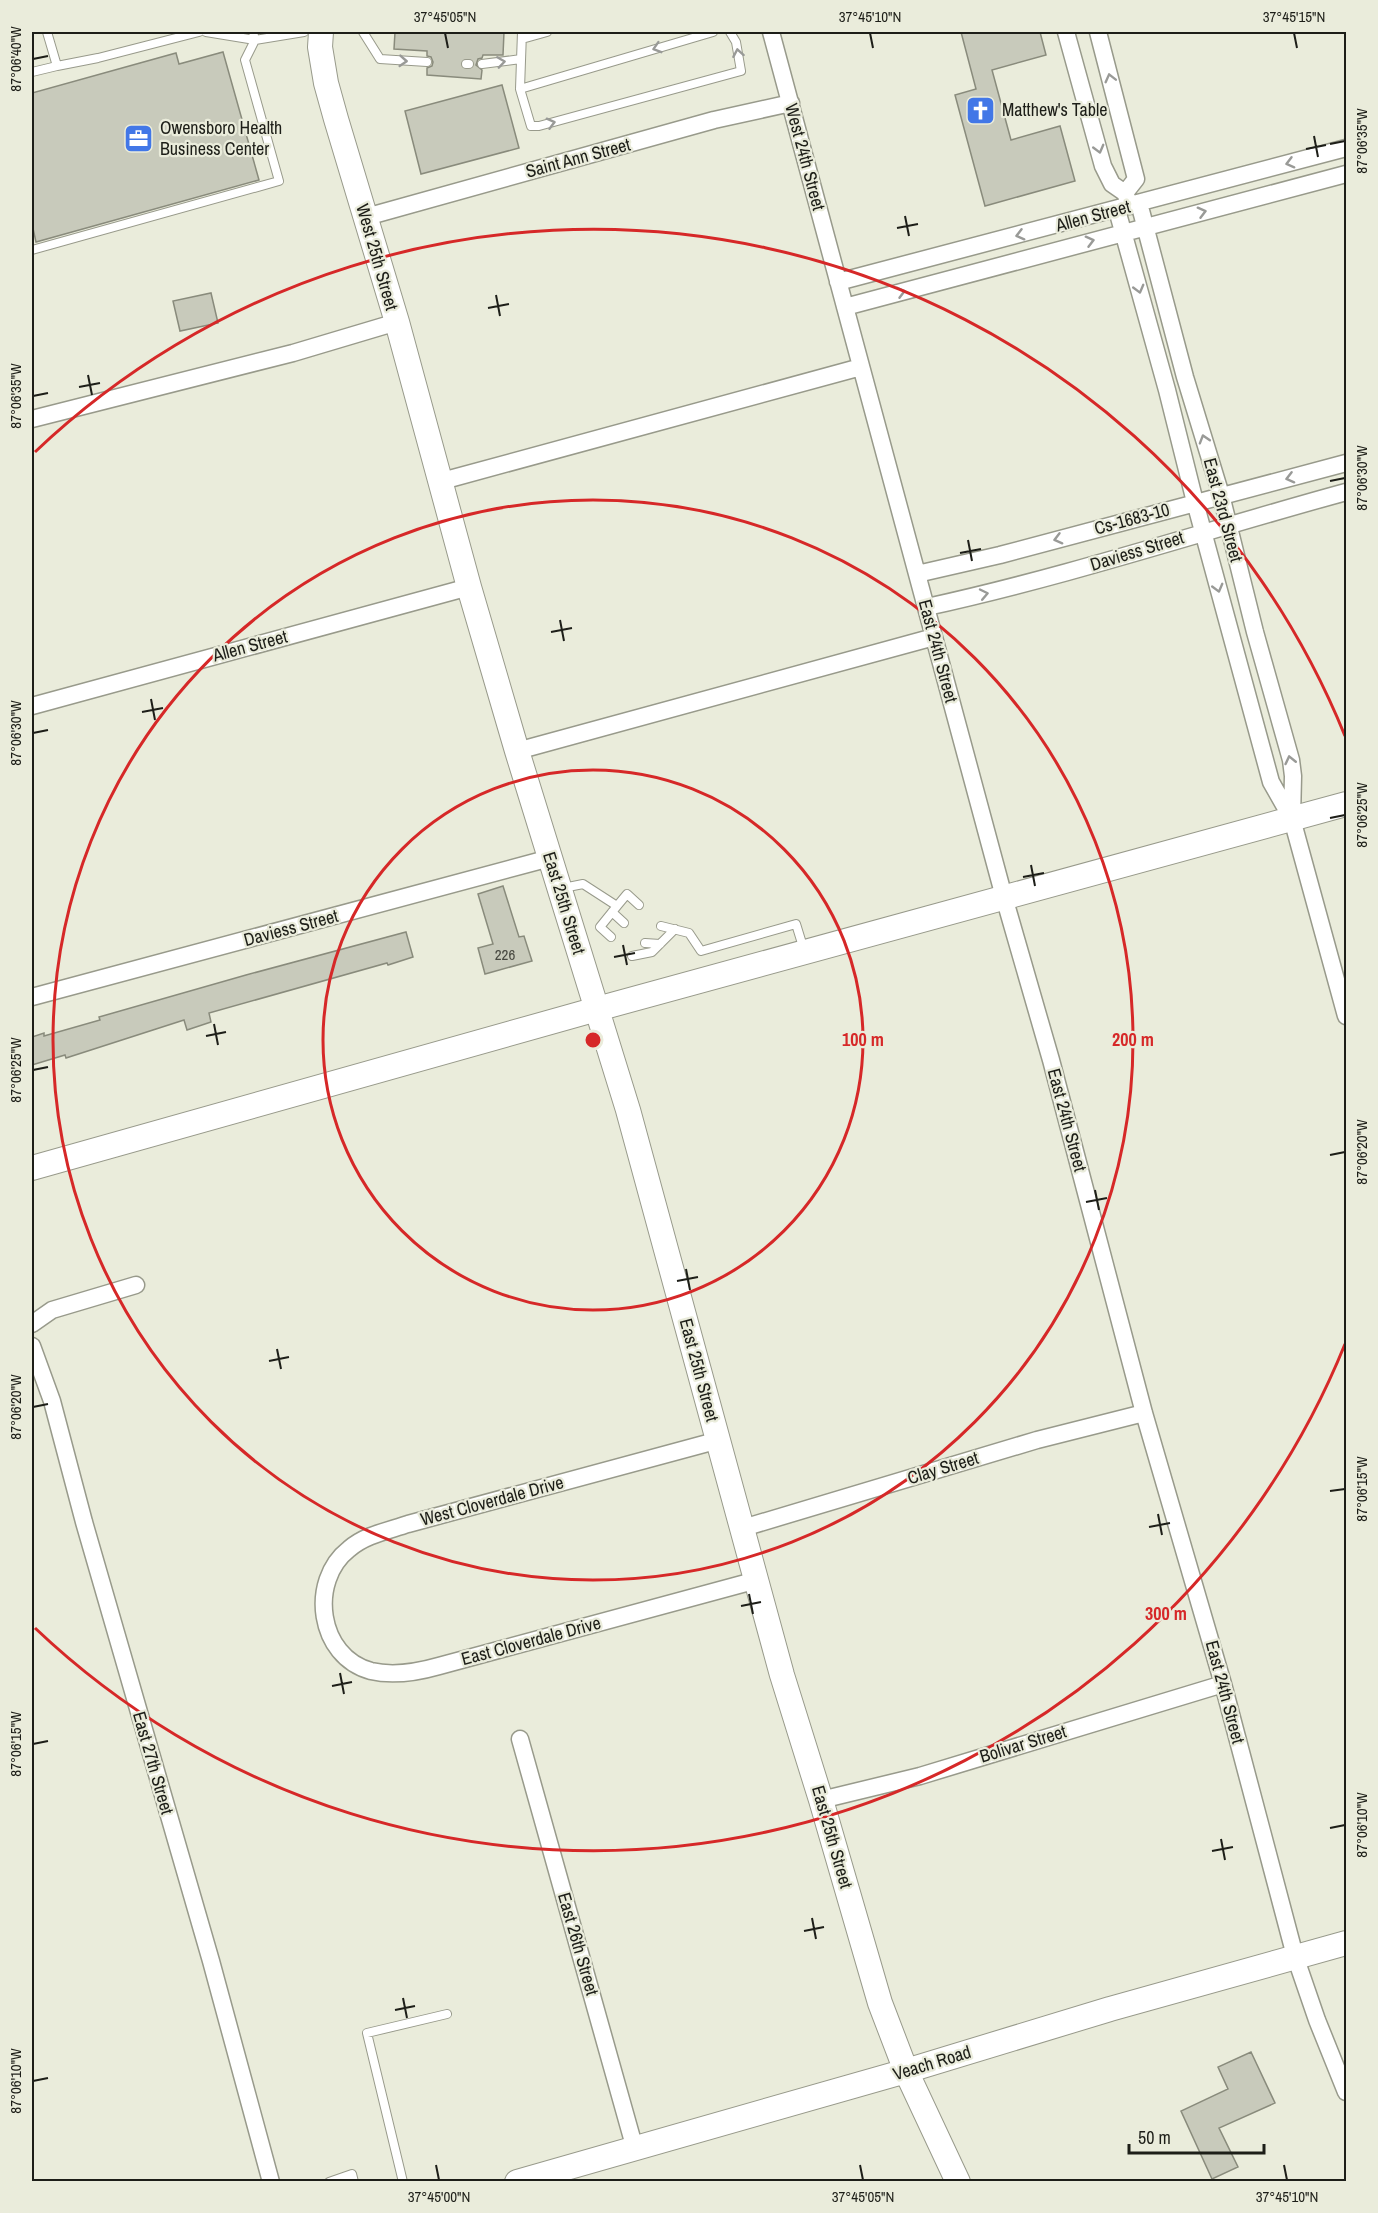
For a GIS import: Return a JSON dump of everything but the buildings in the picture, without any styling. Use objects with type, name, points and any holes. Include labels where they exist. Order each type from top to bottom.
[{"type":"street","name":"West 25th Street","points":[[321,32],[326,83],[442,481]]},
{"type":"street","name":"West 24th Street","points":[[771,32],[838,282]]},
{"type":"street","points":[[1066,32],[1103,166],[1112,184],[1128,203]]},
{"type":"street","points":[[1098,32],[1136,179],[1128,203]]},
{"type":"street","name":"Saint Ann Street","points":[[366,217],[714,120],[790,103]]},
{"type":"street","name":"Allen Street","points":[[838,282],[1128,203],[1347,148]]},
{"type":"street","name":"Allen Street","points":[[845,307],[1347,174]]},
{"type":"street","name":"East 23rd Street","points":[[1128,203],[1145,226],[1185,377],[1221,495],[1255,632],[1291,760],[1292,819]]},
{"type":"street","name":"East 23rd Street","points":[[1128,203],[1124,232],[1195,502],[1271,782],[1292,819],[1347,1016]]},
{"type":"street","name":"East 24th Street","points":[[838,282],[1004,897],[1051,1060],[1144,1413],[1223,1684],[1295,1956],[1317,2020],[1346,2087]]},
{"type":"street","points":[[32,419],[282,356],[396,322]]},
{"type":"street","points":[[442,481],[861,368]]},
{"type":"street","name":"Cs-1683-10","points":[[917,574],[1000,555],[1347,463]]},
{"type":"street","name":"East 25th Street","points":[[442,481],[469,587],[628,1110],[782,1675],[880,2003],[906,2071],[958,2181]]},
{"type":"street","name":"Daviess Street","points":[[927,607],[1067,573],[1203,531],[1347,492]]},
{"type":"street","name":"Allen Street","points":[[32,706],[469,587]]},
{"type":"street","points":[[518,751],[934,638]]},
{"type":"street","points":[[32,1168],[597,1009],[1347,804]]},
{"type":"street","name":"Daviess Street","points":[[32,997],[550,858]]},
{"type":"street","points":[[32,1324],[52,1310],[136,1285]]},
{"type":"street","name":"East 27th Street","points":[[32,1346],[52,1401],[84,1522],[211,1961],[271,2181]]},
{"type":"street","name":"Clay Street","points":[[743,1528],[1037,1440],[1144,1413]]},
{"type":"street","name":"West Cloverdale Drive","points":[[325,1623],[323,1598],[328,1576],[336,1562],[347,1550],[364,1539],[408,1524],[719,1440]]},
{"type":"street","name":"East Cloverdale Drive","points":[[325,1623],[341,1653],[354,1664],[371,1671],[409,1672],[439,1666],[756,1580]]},
{"type":"street","name":"Bolivar Street","points":[[821,1800],[920,1776],[1223,1684]]},
{"type":"street","name":"East 26th Street","points":[[520,1739],[635,2149]]},
{"type":"street","name":"Veach Road","points":[[517,2181],[906,2071],[1110,2009],[1347,1943]]},
{"type":"lane","points":[[47,32],[57,66]]},
{"type":"lane","points":[[32,72],[199,32]]},
{"type":"lane","points":[[206,32],[254,36],[304,32]]},
{"type":"lane","points":[[363,32],[380,59],[427,62]]},
{"type":"lane","points":[[547,32],[522,35],[520,89],[531,126],[539,126],[741,71],[736,42],[730,32]]},
{"type":"lane","points":[[520,89],[713,32]]},
{"type":"lane","points":[[32,250],[279,181],[245,60],[254,36]]},
{"type":"lane","points":[[482,64],[520,59]]},
{"type":"lane","points":[[559,889],[583,884],[615,909],[624,923]]},
{"type":"lane","points":[[611,937],[600,927],[627,894],[639,905]]},
{"type":"lane","points":[[662,926],[689,933],[701,951],[796,924],[805,952]]},
{"type":"lane","points":[[632,956],[652,952],[675,929]]},
{"type":"lane","points":[[645,943],[660,944]]},
{"type":"lane","points":[[403,2181],[367,2033],[447,2014]]},
{"type":"lane","points":[[328,2181],[352,2174],[354,2181]]},
{"type":"place","name":"Matthew's Table","points":[[981,110]]},
{"type":"place","name":"Owensboro Health Business Center","points":[[139,138]]}]
